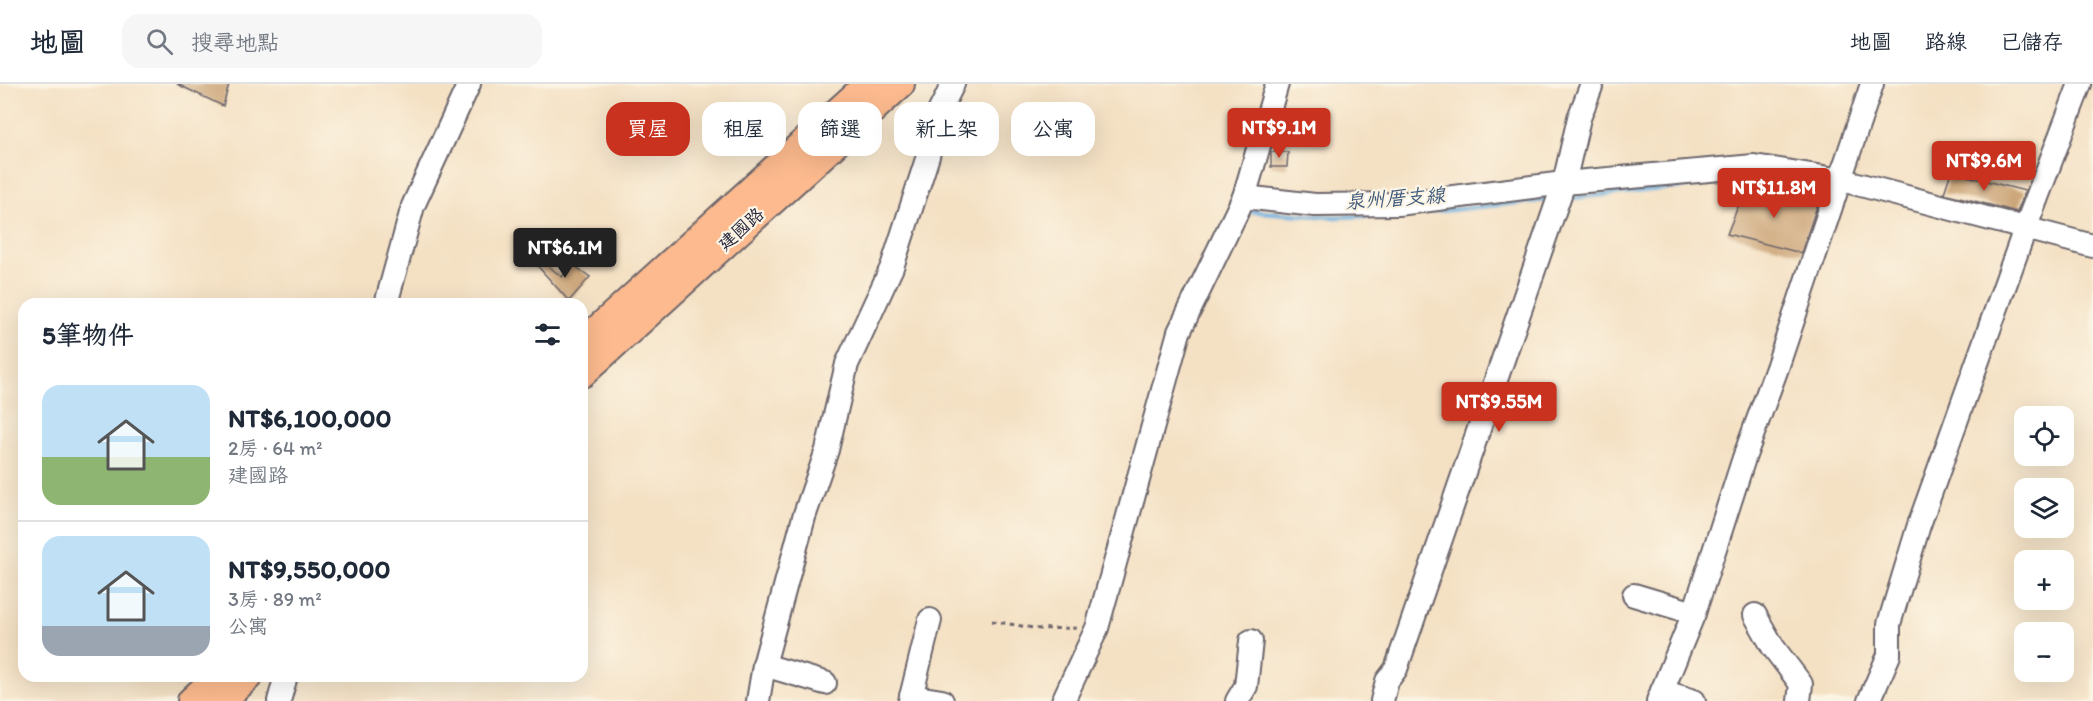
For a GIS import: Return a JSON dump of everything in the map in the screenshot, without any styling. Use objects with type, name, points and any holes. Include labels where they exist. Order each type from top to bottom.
[{"type":"main road","name":"建國路","points":[[588,339],[869,84]]},
{"type":"main road","name":"建國路","points":[[588,368],[900,84]]},
{"type":"main road","points":[[192,701],[213,682]]},
{"type":"main road","points":[[221,701],[242,682]]},
{"type":"street","points":[[388,298],[413,206],[469,84]]},
{"type":"street","points":[[758,701],[764,665],[804,517],[839,407],[848,364],[892,267],[928,156],[937,116],[952,84]]},
{"type":"street","points":[[1063,701],[1097,627],[1179,332],[1244,197],[1277,84]]},
{"type":"street","points":[[1383,701],[1387,681],[1396,669],[1564,183],[1579,118],[1592,84]]},
{"type":"street","points":[[1694,701],[1660,696],[1694,613],[1744,458],[1842,180],[1872,84]]},
{"type":"street","points":[[1869,701],[1889,655],[1889,624],[1918,525],[2080,84]]},
{"type":"street","points":[[1244,197],[1315,205],[1398,204],[1564,183],[1754,166],[1842,180],[2093,246]]},
{"type":"street","points":[[1634,595],[1694,613]]},
{"type":"street","points":[[1755,615],[1773,647],[1801,684],[1799,701]]},
{"type":"street","points":[[930,620],[911,698],[942,701]]},
{"type":"street","points":[[1237,701],[1246,686],[1251,641]]},
{"type":"street","points":[[764,665],[825,684]]},
{"type":"street","points":[[279,701],[284,682]]},
{"type":"path","points":[[992,621],[1040,629],[1097,627]]},
{"type":"building","points":[[177,84],[229,84],[223,106]]},
{"type":"building","points":[[1271,152],[1288,152],[1287,167],[1271,167]]},
{"type":"building","points":[[1951,172],[2025,191],[2017,212],[1944,193]]},
{"type":"building","points":[[1745,189],[1819,200],[1801,253],[1727,234]]},
{"type":"building","points":[[538,258],[562,277],[572,264],[590,277],[572,298],[566,298],[534,262]]},
{"type":"waterway","name":"泉州厝支線","points":[[1572,198],[1768,178]]},
{"type":"waterway","name":"泉州厝支線","points":[[1246,211],[1335,217],[1401,215],[1546,200]]}]
